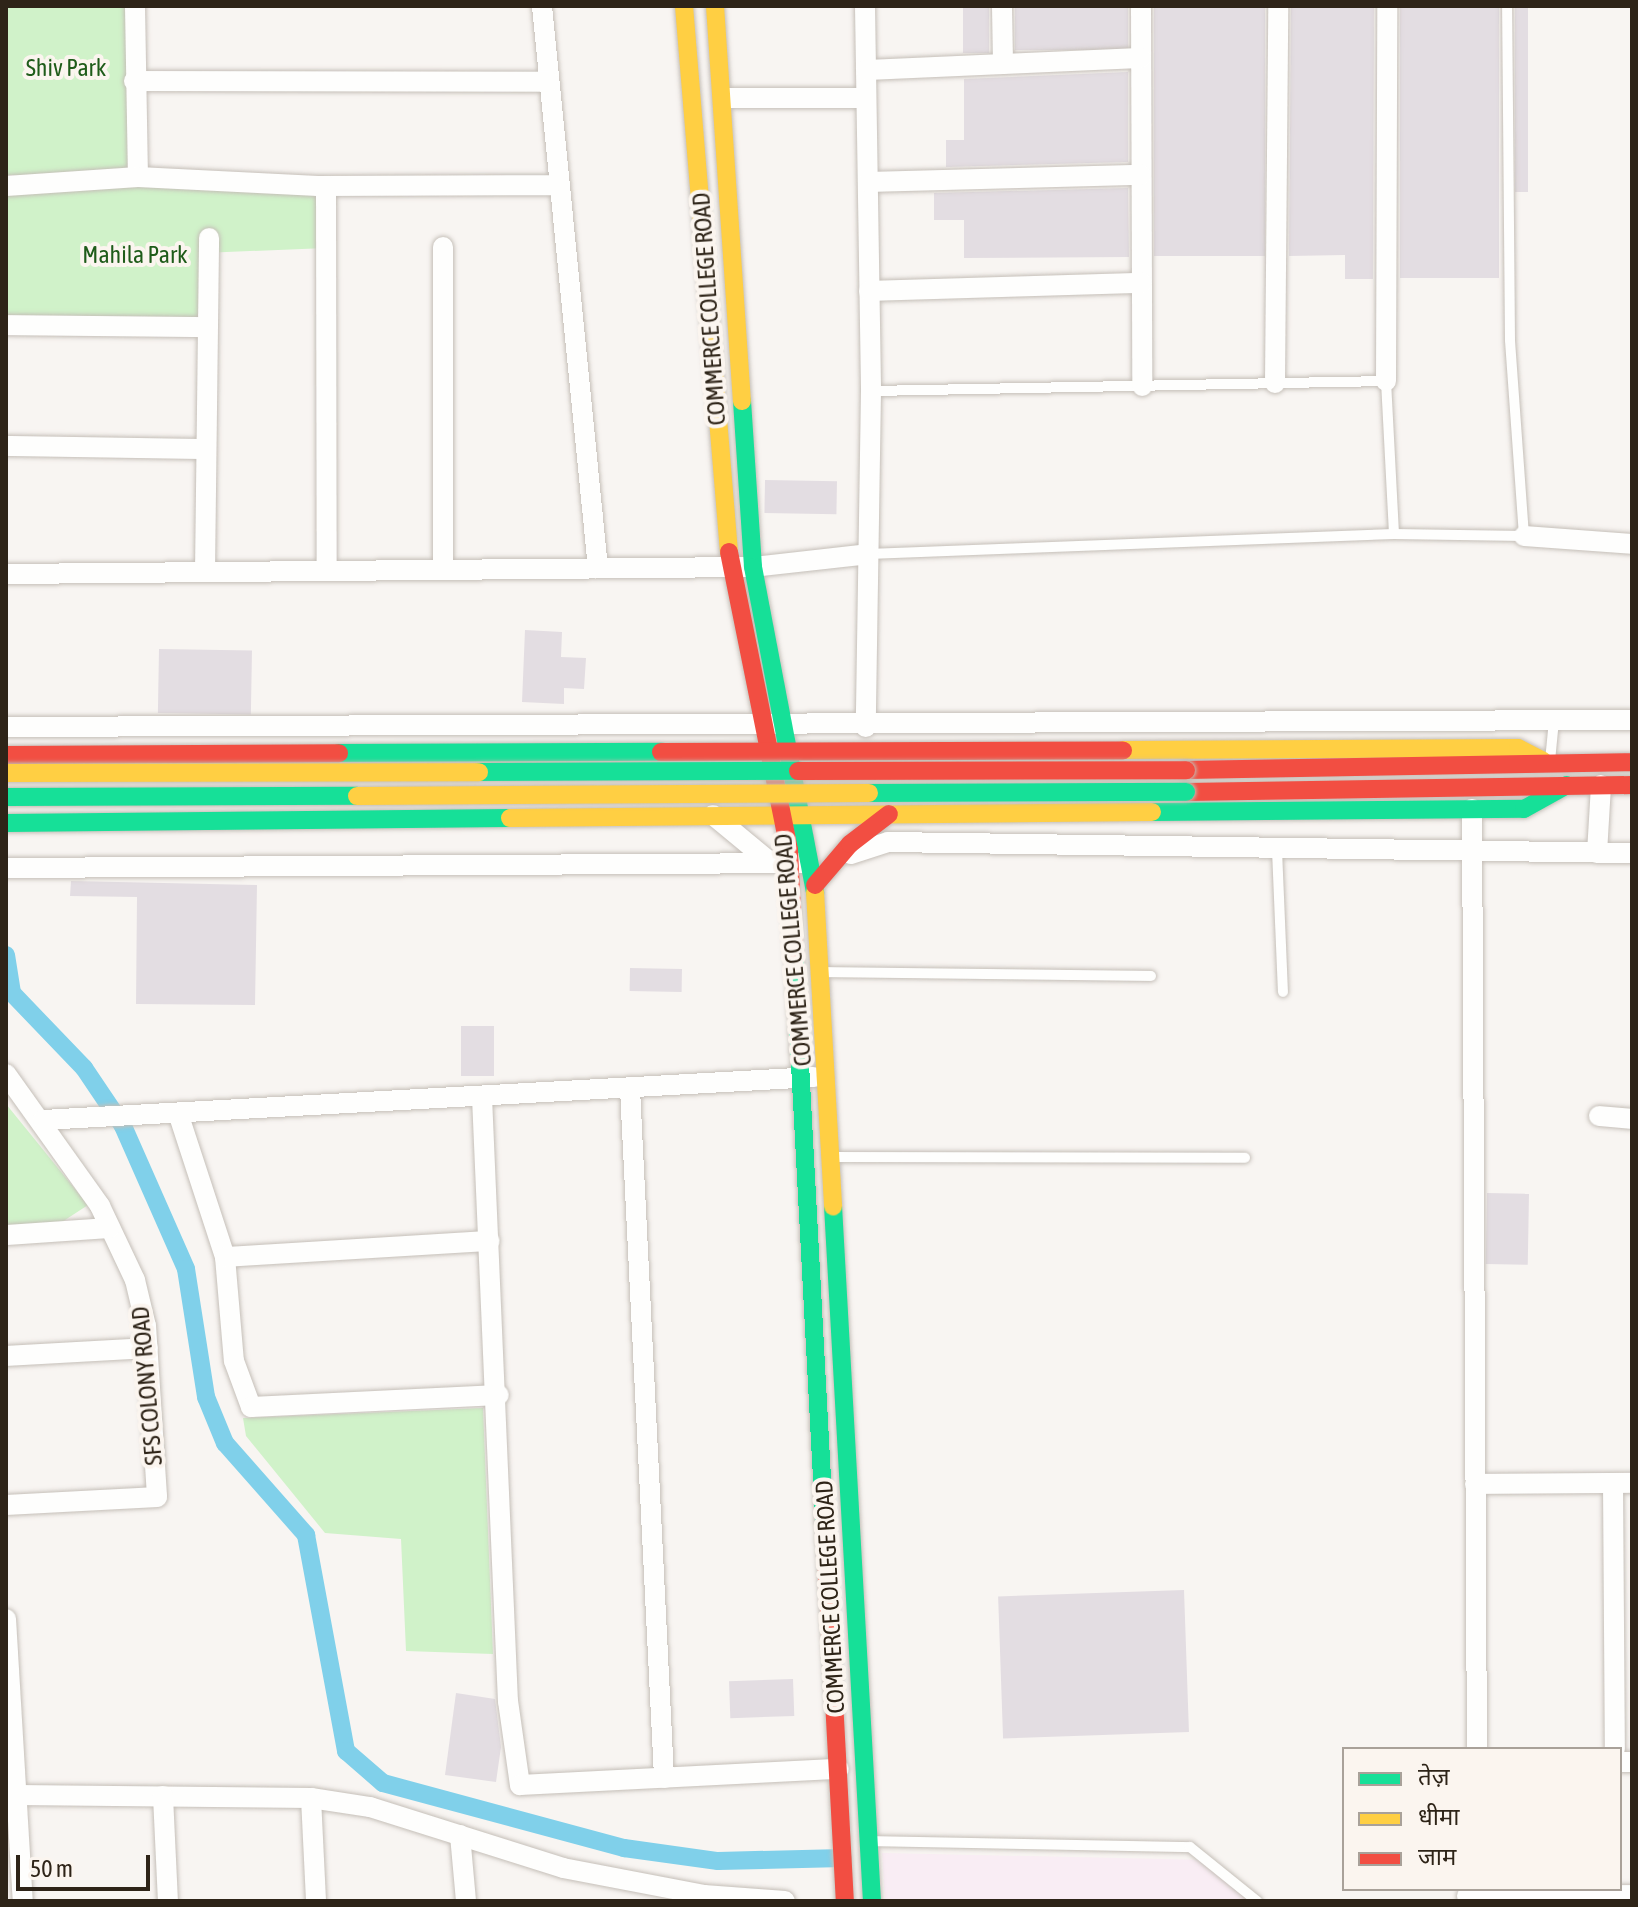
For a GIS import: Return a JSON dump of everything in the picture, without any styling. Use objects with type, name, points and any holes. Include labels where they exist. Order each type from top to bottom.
[{"type":"street","points":[[135,6],[138,177]]},
{"type":"street","points":[[542,6],[598,568]]},
{"type":"street","name":"COMMERCE COLLEGE ROAD","points":[[684,6],[730,567],[759,724],[780,814],[780,863],[804,1077],[845,1901]]},
{"type":"street","points":[[715,6],[753,567],[802,814],[829,860]]},
{"type":"street","points":[[865,6],[871,391],[866,727]]},
{"type":"street","points":[[1002,6],[1003,64]]},
{"type":"street","points":[[1141,6],[1142,386]]},
{"type":"street","points":[[1275,383],[1278,6]]},
{"type":"street","points":[[1386,381],[1387,6]]},
{"type":"street","points":[[866,70],[1141,58]]},
{"type":"street","points":[[134,81],[549,82]]},
{"type":"street","points":[[723,98],[866,98]]},
{"type":"street","points":[[868,182],[1141,175]]},
{"type":"street","points":[[6,186],[138,177],[326,186],[559,185]]},
{"type":"street","points":[[326,186],[327,571]]},
{"type":"street","points":[[205,572],[209,238]]},
{"type":"street","points":[[443,247],[443,570]]},
{"type":"street","points":[[869,291],[1142,283]]},
{"type":"street","points":[[6,325],[207,327]]},
{"type":"street","points":[[6,446],[206,449]]},
{"type":"street","points":[[1524,536],[1632,544]]},
{"type":"street","points":[[6,574],[753,567],[868,554]]},
{"type":"street","points":[[6,727],[786,724],[866,727],[1632,720]]},
{"type":"street","points":[[697,724],[700,753]]},
{"type":"street","points":[[6,755],[1518,748],[1546,761]]},
{"type":"street","points":[[6,773],[1186,770],[1546,761],[1632,762]]},
{"type":"street","points":[[6,823],[780,814],[1472,813],[1524,809],[1567,785]]},
{"type":"street","points":[[1597,853],[1601,785]]},
{"type":"street","points":[[6,797],[1186,792],[1632,785]]},
{"type":"street","points":[[1472,813],[1477,1747]]},
{"type":"street","points":[[872,1901],[815,885],[829,860],[868,827],[889,814]]},
{"type":"street","points":[[713,815],[780,863]]},
{"type":"street","points":[[6,868],[780,863],[829,860],[867,845],[888,842],[1277,850],[1472,846],[1632,853]]},
{"type":"street","name":"SFS COLONY ROAD","points":[[6,1074],[43,1120],[110,1228],[135,1280],[148,1348],[157,1497],[6,1505]]},
{"type":"street","points":[[43,1120],[825,1076]]},
{"type":"street","points":[[630,1089],[664,1778]]},
{"type":"street","points":[[482,1097],[499,1395],[508,1701],[520,1785],[839,1769]]},
{"type":"street","points":[[178,1113],[225,1257],[234,1361],[251,1407],[499,1395]]},
{"type":"street","points":[[1599,1116],[1632,1119]]},
{"type":"street","points":[[6,1235],[110,1228]]},
{"type":"street","points":[[225,1257],[490,1241]]},
{"type":"street","points":[[6,1356],[148,1348]]},
{"type":"street","points":[[1475,1484],[1623,1483],[1615,1747]]},
{"type":"street","points":[[6,1619],[23,1901]]},
{"type":"street","points":[[17,1795],[311,1798],[370,1807],[563,1868],[672,1895],[785,1901]]},
{"type":"street","points":[[163,1796],[168,1901]]},
{"type":"street","points":[[311,1798],[316,1901]]},
{"type":"street","points":[[460,1835],[466,1901]]},
{"type":"street","points":[[1467,1895],[1632,1895]]},
{"type":"lane","points":[[868,554],[1394,534],[1524,536],[1510,340],[1507,6]]},
{"type":"lane","points":[[871,391],[1386,381],[1394,534]]},
{"type":"lane","points":[[1546,761],[1554,720]]},
{"type":"lane","points":[[1277,850],[1283,992]]},
{"type":"lane","points":[[820,972],[1151,976]]},
{"type":"lane","points":[[830,1158],[1245,1158]]},
{"type":"lane","points":[[870,1841],[1190,1847],[1257,1901]]},
{"type":"shaded area","points":[[882,1853],[1209,1860],[1249,1901],[885,1901]]},
{"type":"green space","name":"Shiv Park","points":[[6,6],[129,6],[129,175],[6,175]]},
{"type":"green space","name":"Mahila Park","points":[[318,186],[326,248],[203,253],[200,323],[6,321],[6,187]]},
{"type":"green space","points":[[6,1104],[88,1205],[62,1222],[6,1226]]},
{"type":"green space","points":[[483,1408],[493,1654],[406,1651],[401,1539],[325,1533],[246,1436],[243,1418]]},
{"type":"building","points":[[963,6],[989,6],[989,53],[963,53]]},
{"type":"building","points":[[1015,6],[1128,6],[1128,50],[1015,50]]},
{"type":"building","points":[[1154,6],[1265,6],[1265,256],[1154,256]]},
{"type":"building","points":[[1291,6],[1374,6],[1373,279],[1345,279],[1345,255],[1289,256]]},
{"type":"building","points":[[1400,6],[1499,6],[1499,278],[1400,278]]},
{"type":"building","points":[[1515,6],[1528,6],[1528,192],[1515,192]]},
{"type":"building","points":[[1128,72],[1128,162],[946,167],[946,140],[964,140],[964,79]]},
{"type":"building","points":[[1128,188],[1129,257],[964,258],[964,220],[934,220],[934,193]]},
{"type":"building","points":[[765,480],[837,481],[836,514],[764,513]]},
{"type":"building","points":[[525,630],[562,632],[561,657],[586,658],[584,689],[564,688],[564,704],[522,702]]},
{"type":"building","points":[[159,649],[252,651],[251,715],[158,713]]},
{"type":"building","points":[[71,881],[257,885],[255,1005],[136,1004],[137,897],[70,896]]},
{"type":"building","points":[[630,968],[682,969],[682,992],[630,991]]},
{"type":"building","points":[[461,1026],[494,1026],[494,1076],[461,1076]]},
{"type":"building","points":[[1487,1193],[1529,1194],[1528,1265],[1486,1264]]},
{"type":"building","points":[[1184,1590],[1189,1732],[1003,1738],[998,1596]]},
{"type":"building","points":[[793,1679],[794,1716],[730,1718],[729,1681]]},
{"type":"building","points":[[456,1693],[495,1699],[501,1747],[496,1782],[445,1775]]},
{"type":"waterway","points":[[6,955],[12,993],[84,1068],[123,1126],[186,1269],[206,1397],[225,1443],[306,1535],[346,1751],[383,1783],[624,1848],[718,1861],[843,1858]]},
{"type":"traffic: fast","points":[[742,401],[753,567],[815,892]]},
{"type":"traffic: fast","points":[[339,753],[661,752]]},
{"type":"traffic: fast","points":[[479,772],[798,771]]},
{"type":"traffic: fast","points":[[1152,812],[1524,809],[1567,785]]},
{"type":"traffic: fast","points":[[869,793],[1186,792]]},
{"type":"traffic: fast","points":[[6,797],[357,796]]},
{"type":"traffic: fast","points":[[6,823],[510,818]]},
{"type":"traffic: fast","points":[[794,951],[826,1553]]},
{"type":"traffic: fast","points":[[833,1206],[872,1901]]},
{"type":"traffic: slow","points":[[684,6],[729,552]]},
{"type":"traffic: slow","points":[[715,6],[742,401]]},
{"type":"traffic: slow","points":[[1123,750],[1518,748],[1543,761]]},
{"type":"traffic: slow","points":[[6,773],[479,772]]},
{"type":"traffic: slow","points":[[357,796],[869,793]]},
{"type":"traffic: slow","points":[[510,818],[1152,812]]},
{"type":"traffic: slow","points":[[815,892],[833,1206]]},
{"type":"traffic: jam","points":[[729,552],[789,850],[794,951]]},
{"type":"traffic: jam","points":[[661,752],[1123,750]]},
{"type":"traffic: jam","points":[[6,755],[339,753]]},
{"type":"traffic: jam","points":[[1186,770],[1632,762]]},
{"type":"traffic: jam","points":[[798,771],[1186,770]]},
{"type":"traffic: jam","points":[[1186,792],[1632,785]]},
{"type":"traffic: jam","points":[[815,885],[850,844],[889,814]]},
{"type":"traffic: jam","points":[[826,1553],[845,1901]]}]
